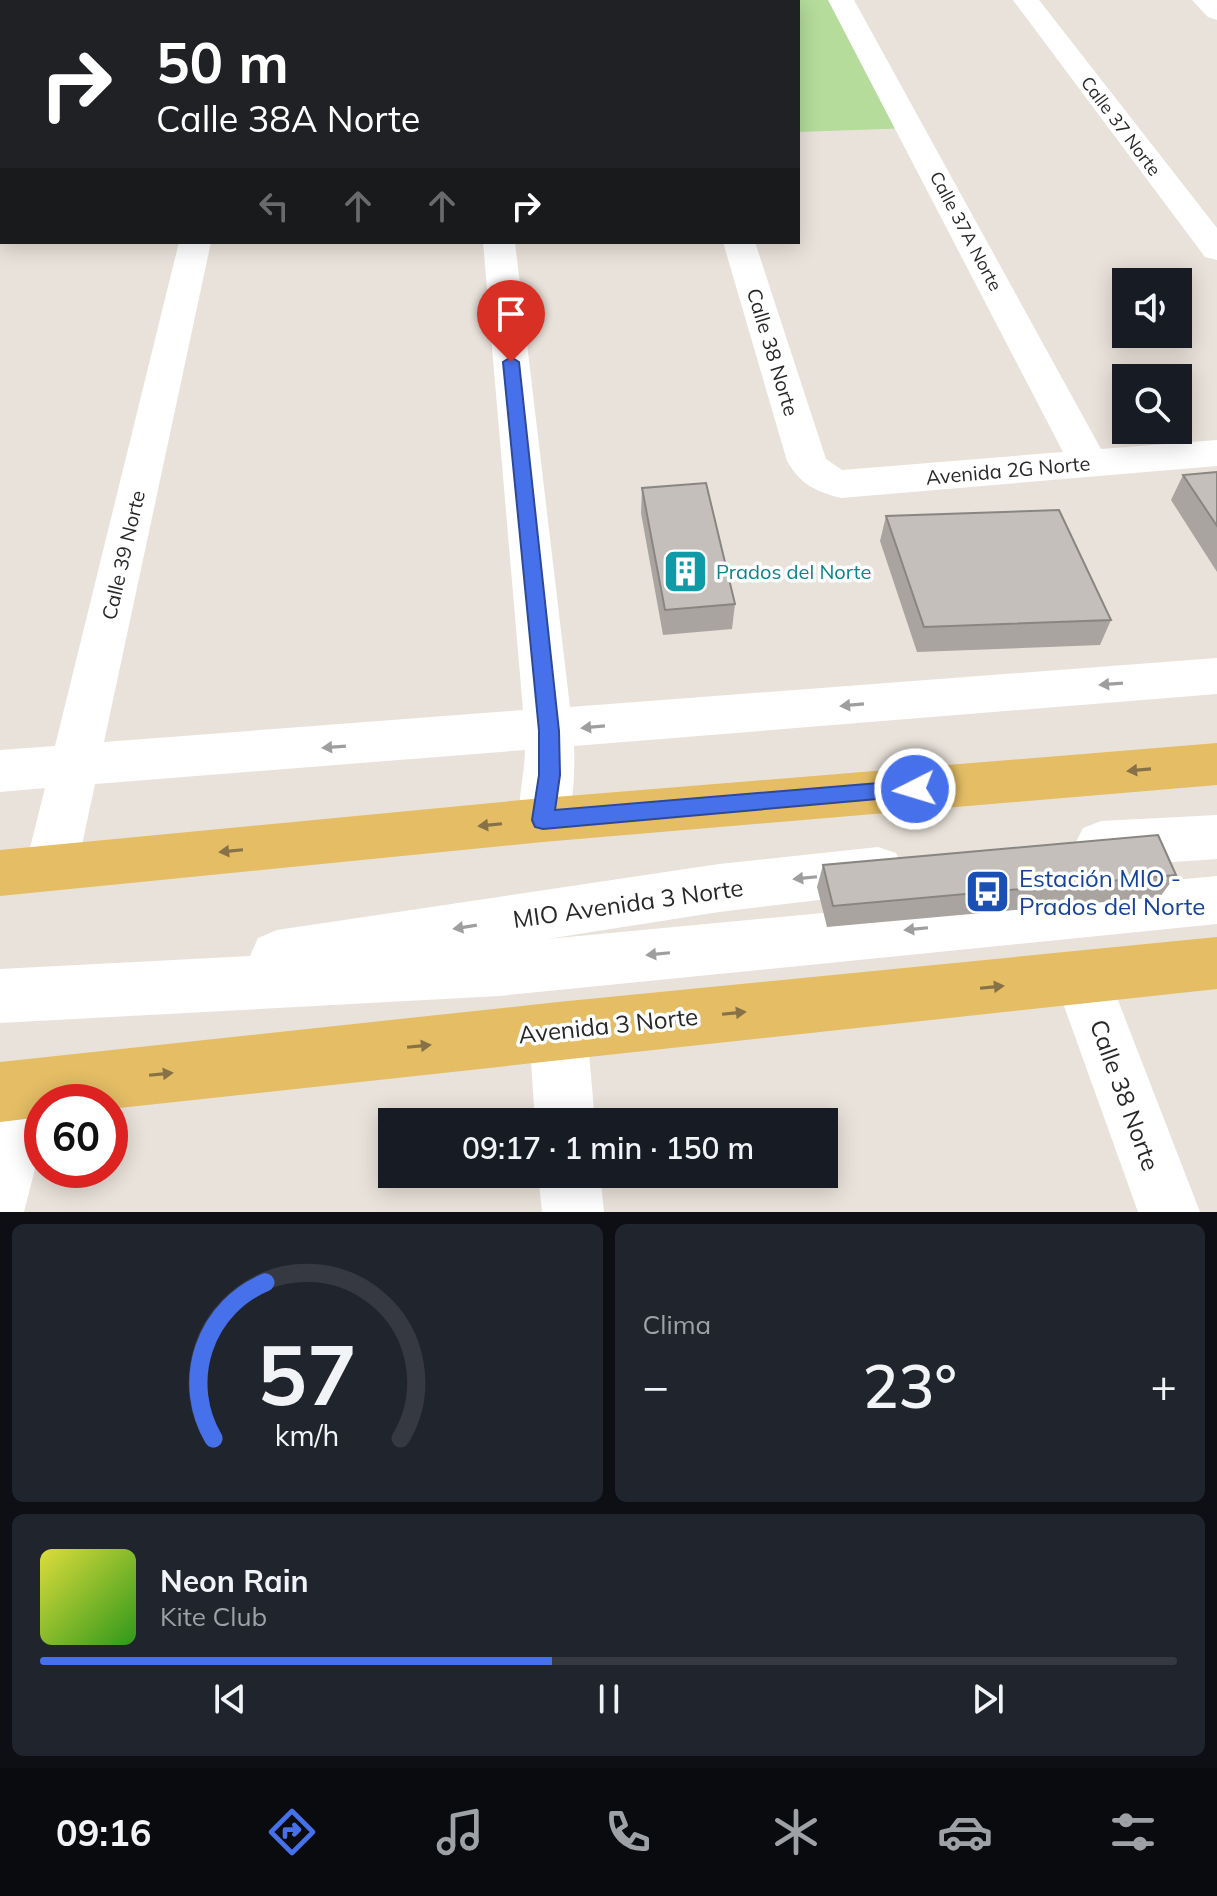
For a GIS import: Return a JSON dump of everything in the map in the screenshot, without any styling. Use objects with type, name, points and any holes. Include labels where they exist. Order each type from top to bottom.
[{"type":"main road","points":[[0,873],[543,820],[1217,764]]},
{"type":"main road","name":"Avenida 3 Norte","points":[[12,1091],[558,1030],[1217,963]]},
{"type":"street","name":"Calle 37A Norte","points":[[841,0],[1089,464]]},
{"type":"street","name":"Calle 37 Norte","points":[[1026,0],[1217,250]]},
{"type":"street","points":[[1205,0],[1217,12]]},
{"type":"street","name":"Calle 39 Norte","points":[[51,868],[195,244]]},
{"type":"street","points":[[499,244],[549,731],[550,775],[543,820]]},
{"type":"street","name":"Calle 38 Norte","points":[[740,244],[807,461]]},
{"type":"street","name":"Avenida 2G Norte","points":[[807,461],[813,471],[825,480],[841,484],[1217,453]]},
{"type":"street","points":[[0,771],[549,731],[1217,676]]},
{"type":"street","points":[[1049,850],[1143,840],[1217,837]]},
{"type":"street","name":"MIO Avenida 3 Norte","points":[[21,994],[719,888],[923,865]]},
{"type":"street","name":"MIO Avenida 3 Norte","points":[[21,994],[499,970],[1217,900]]},
{"type":"street","name":"Calle 38 Norte","points":[[1082,978],[1169,1212]]},
{"type":"street","points":[[558,1030],[564,1108]]},
{"type":"street","points":[[0,1194],[12,1091]]},
{"type":"street","points":[[570,1188],[573,1212]]},
{"type":"green space","points":[[800,0],[841,0],[912,128],[800,132]]},
{"type":"building","points":[[1217,472],[1217,526],[1183,475]]},
{"type":"building","name":"Prados del Norte","points":[[706,483],[735,604],[665,610],[642,488]]},
{"type":"building","points":[[1059,510],[1111,620],[924,627],[886,516]]},
{"type":"building","points":[[1158,835],[1176,875],[833,906],[823,865]]},
{"type":"place","name":"Prados del Norte","points":[[685,571]]},
{"type":"place","name":"Estación MIO - Prados del Norte","points":[[988,892]]},
{"type":"route","points":[[511,362],[549,731],[550,775],[543,820],[915,789]]}]
